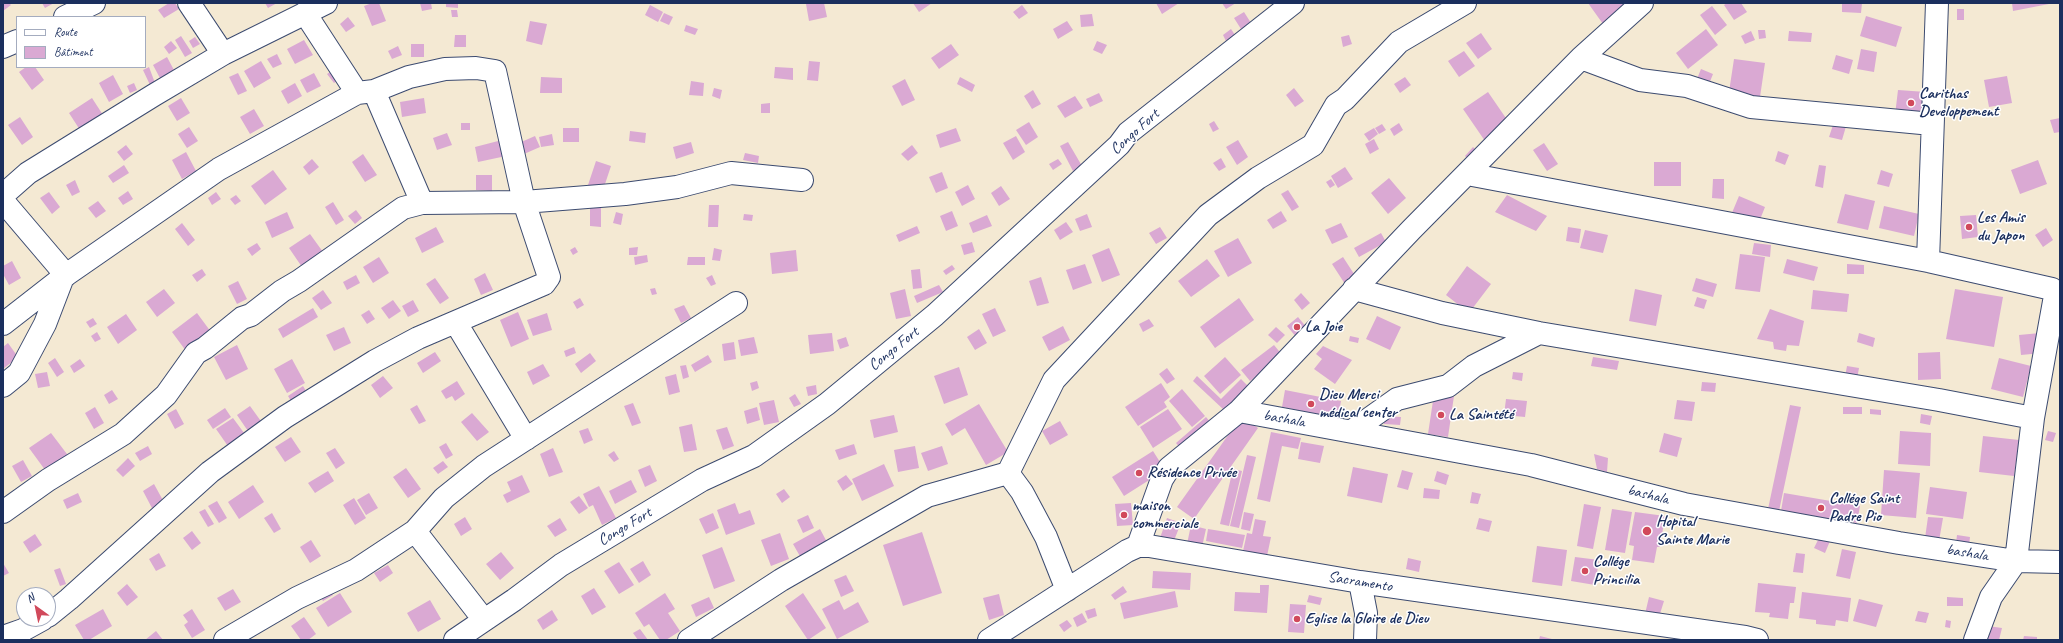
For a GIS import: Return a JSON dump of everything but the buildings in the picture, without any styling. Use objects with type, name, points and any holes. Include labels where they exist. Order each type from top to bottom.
[{"type":"street","points":[[67,16],[94,3]]},
{"type":"street","points":[[189,3],[224,54]]},
{"type":"street","points":[[3,195],[28,173],[224,54],[326,3]]},
{"type":"street","name":"Congo Fort","points":[[455,640],[514,600],[561,564],[702,480],[754,456],[827,404],[935,315],[1120,145],[1128,133],[1293,3]]},
{"type":"street","points":[[689,640],[781,580],[927,496],[1008,473],[1054,380],[1208,215],[1258,178],[1312,145],[1336,105],[1345,99],[1399,42],[1465,3]]},
{"type":"street","points":[[989,640],[1127,551],[1138,546],[1165,472],[1239,411],[1354,288],[1581,58],[1642,3]]},
{"type":"street","points":[[1928,261],[1937,3]]},
{"type":"street","points":[[305,13],[366,92],[422,204]]},
{"type":"street","points":[[3,47],[16,41]]},
{"type":"street","points":[[1581,58],[1640,80],[1687,86],[1752,107],[1932,124]]},
{"type":"street","points":[[3,324],[64,276],[218,169],[366,92],[408,77],[446,69],[476,68],[495,71],[524,202],[549,277],[544,284],[418,338],[375,361],[285,417],[210,472],[69,600],[56,610]]},
{"type":"street","points":[[3,512],[48,480],[123,434],[166,395],[196,353],[205,348],[242,318],[251,315],[282,291],[299,281],[399,210],[422,204],[524,202],[633,193],[677,187],[731,173],[802,180]]},
{"type":"street","points":[[1467,174],[1928,261],[2052,289],[2055,296],[2033,418],[2016,561],[1991,597],[1975,640]]},
{"type":"street","points":[[3,201],[64,276]]},
{"type":"street","points":[[3,386],[19,373],[46,324],[64,276]]},
{"type":"street","points":[[1354,288],[1442,313],[1539,333],[1939,400],[2033,418]]},
{"type":"street","points":[[225,640],[297,598],[356,570],[415,531],[444,498],[484,466],[736,303]]},
{"type":"street","points":[[456,323],[526,439]]},
{"type":"street","points":[[1352,431],[1397,399],[1448,386],[1474,366],[1539,333]]},
{"type":"street","name":"bashala","points":[[1239,411],[1531,465],[1684,504],[1899,543],[2016,561],[2060,562]]},
{"type":"street","points":[[1008,473],[1022,492],[1046,537],[1067,590]]},
{"type":"street","points":[[415,531],[484,620]]},
{"type":"street","name":"Sacramento","points":[[1138,546],[1150,546],[1360,582],[1745,637],[1757,640]]},
{"type":"street","points":[[1360,582],[1366,613],[1365,640]]},
{"type":"street","points":[[3,637],[28,627]]},
{"type":"place","name":"Carithas Developpement","points":[[1911,103]]},
{"type":"place","name":"Les Amis du Japon","points":[[1969,227]]},
{"type":"place","name":"La Joie","points":[[1297,327]]},
{"type":"place","name":"Dieu Merci médical center","points":[[1311,404]]},
{"type":"place","name":"La Saintété","points":[[1441,415]]},
{"type":"place","name":"Résidence Privée","points":[[1139,473]]},
{"type":"place","name":"Collége Saint Padre Pio","points":[[1821,508]]},
{"type":"place","name":"maison commerciale","points":[[1124,515]]},
{"type":"place","name":"Hopital Sainte Marie","points":[[1647,531]]},
{"type":"place","name":"Collége Princilia","points":[[1585,571]]},
{"type":"place","name":"Eglise la Gloire de Dieu","points":[[1297,619]]}]
